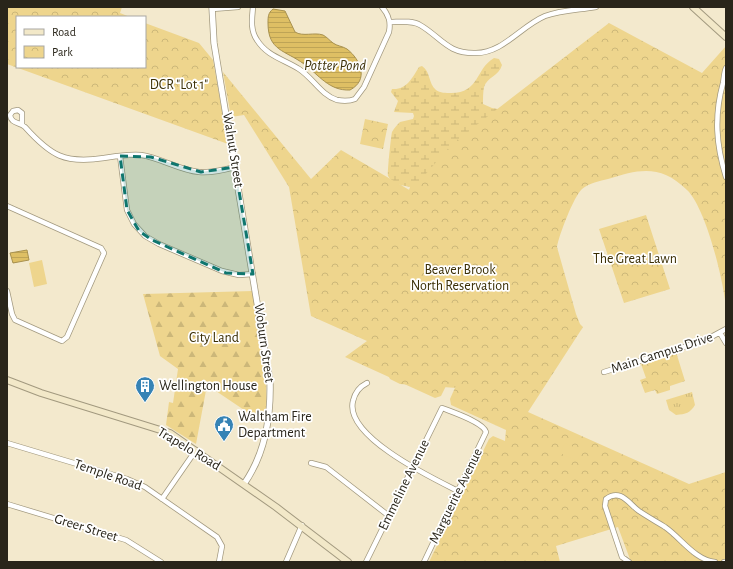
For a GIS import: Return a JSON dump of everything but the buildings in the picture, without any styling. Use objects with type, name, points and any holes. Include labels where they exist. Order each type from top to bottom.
[{"type":"main road","points":[[694,7],[726,37]]},
{"type":"main road","name":"Trapelo Road","points":[[7,380],[41,393],[162,430],[196,450],[302,525],[345,561]]},
{"type":"street","points":[[212,8],[238,7]]},
{"type":"street","points":[[253,7],[252,28],[255,38],[265,51],[299,69],[319,88],[338,100],[355,99],[360,94],[389,32],[390,22],[388,15],[382,7]]},
{"type":"street","points":[[390,22],[419,24],[450,48],[463,52],[476,53],[488,51],[497,47],[543,17],[560,11],[596,7]]},
{"type":"street","name":"Walnut Street","points":[[212,8],[214,43],[256,293]]},
{"type":"street","points":[[726,68],[718,107],[716,134],[726,177]]},
{"type":"street","points":[[22,124],[39,144],[63,158],[88,160],[135,155],[151,157],[183,168],[201,172],[235,167]]},
{"type":"street","points":[[120,156],[127,210],[134,224],[142,234],[159,244],[222,271],[239,275],[253,274]]},
{"type":"street","points":[[7,206],[101,248],[104,253],[67,337],[62,341],[16,320],[12,314],[7,291]]},
{"type":"street","name":"Woburn Street","points":[[244,484],[252,472],[262,446],[267,428],[270,405],[269,364],[256,293]]},
{"type":"street","name":"Main Campus Drive","points":[[604,372],[681,348],[720,333],[726,329]]},
{"type":"street","points":[[720,333],[726,343]]},
{"type":"street","points":[[367,383],[361,386],[354,397],[352,406],[356,422],[370,436],[412,468],[458,491]]},
{"type":"street","name":"Emmeline Avenue","points":[[366,562],[442,408],[479,424],[485,429]]},
{"type":"street","name":"Marguerite Avenue","points":[[424,562],[483,439],[485,429]]},
{"type":"street","name":"Temple Road","points":[[7,443],[127,479],[145,487],[217,537],[222,546],[219,562]]},
{"type":"street","points":[[162,498],[196,450]]},
{"type":"street","points":[[311,463],[326,467],[388,516]]},
{"type":"street","points":[[629,562],[622,557],[605,502],[609,497],[622,496],[638,510],[666,528],[704,559],[715,562]]},
{"type":"street","name":"Greer Street","points":[[7,504],[126,540],[161,562]]},
{"type":"street","points":[[286,562],[302,525]]},
{"type":"highlighted area","points":[[120,156],[151,157],[201,172],[235,167],[253,274],[226,273],[152,240],[139,231],[127,210]]},
{"type":"green space","name":"DCR \"Lot 1\"","points":[[7,7],[122,7],[120,13],[128,16],[16,16],[16,67],[7,64]]},
{"type":"green space","name":"DCR \"Lot 1\"","points":[[146,23],[199,43],[213,60],[228,144],[18,68],[146,68]]},
{"type":"green space","name":"Beaver Brook North Reservation","points":[[609,23],[702,73],[726,46],[726,309],[722,282],[713,246],[701,212],[687,190],[668,176],[659,172],[649,171],[630,173],[588,185],[582,189],[571,207],[557,247],[576,314],[580,324],[583,327],[528,412],[689,484],[726,472],[726,562],[631,562],[618,527],[556,546],[560,562],[429,562],[489,439],[493,436],[505,441],[506,430],[451,405],[450,399],[458,381],[450,378],[441,396],[435,398],[345,357],[367,341],[311,316],[289,187],[244,115],[231,117],[223,72],[311,179],[341,150],[411,191],[452,144]]},
{"type":"green space","points":[[494,58],[499,59],[502,65],[498,72],[488,81],[483,91],[483,104],[498,109],[471,349],[457,388],[400,384],[390,379],[388,375],[408,193],[410,187],[392,181],[388,176],[388,169],[392,132],[400,122],[413,119],[414,116],[413,113],[394,112],[398,101],[391,92],[392,89],[402,88],[411,79],[419,67],[422,66],[427,71],[433,87],[436,90],[445,93],[460,92],[472,85],[483,68]]},
{"type":"green space","points":[[365,119],[388,124],[383,149],[360,144]]},
{"type":"green space","name":"The Great Lawn","points":[[646,215],[670,289],[624,303],[599,229]]},
{"type":"green space","points":[[42,260],[47,284],[34,287],[29,263]]},
{"type":"green space","name":"City Land","points":[[253,291],[265,374],[265,424],[207,385],[196,444],[166,425],[169,402],[173,403],[178,369],[160,356],[143,294]]},
{"type":"green space","points":[[676,352],[685,381],[670,386],[670,390],[657,394],[655,390],[645,393],[640,380],[646,378],[641,364]]},
{"type":"green space","points":[[692,392],[695,405],[691,410],[685,414],[676,415],[669,410],[666,400]]},
{"type":"green space","points":[[565,443],[582,451],[577,461],[560,453]]},
{"type":"water","name":"Potter Pond","points":[[273,9],[285,11],[295,32],[301,34],[323,35],[335,44],[347,49],[356,59],[361,70],[360,81],[356,86],[350,90],[343,90],[330,85],[297,59],[274,45],[269,32],[268,23],[270,12]]},
{"type":"water","points":[[27,250],[29,260],[13,263],[10,253]]},
{"type":"place","name":"Wellington House","points":[[145,403]]},
{"type":"place","name":"Waltham Fire Department","points":[[224,442]]}]
